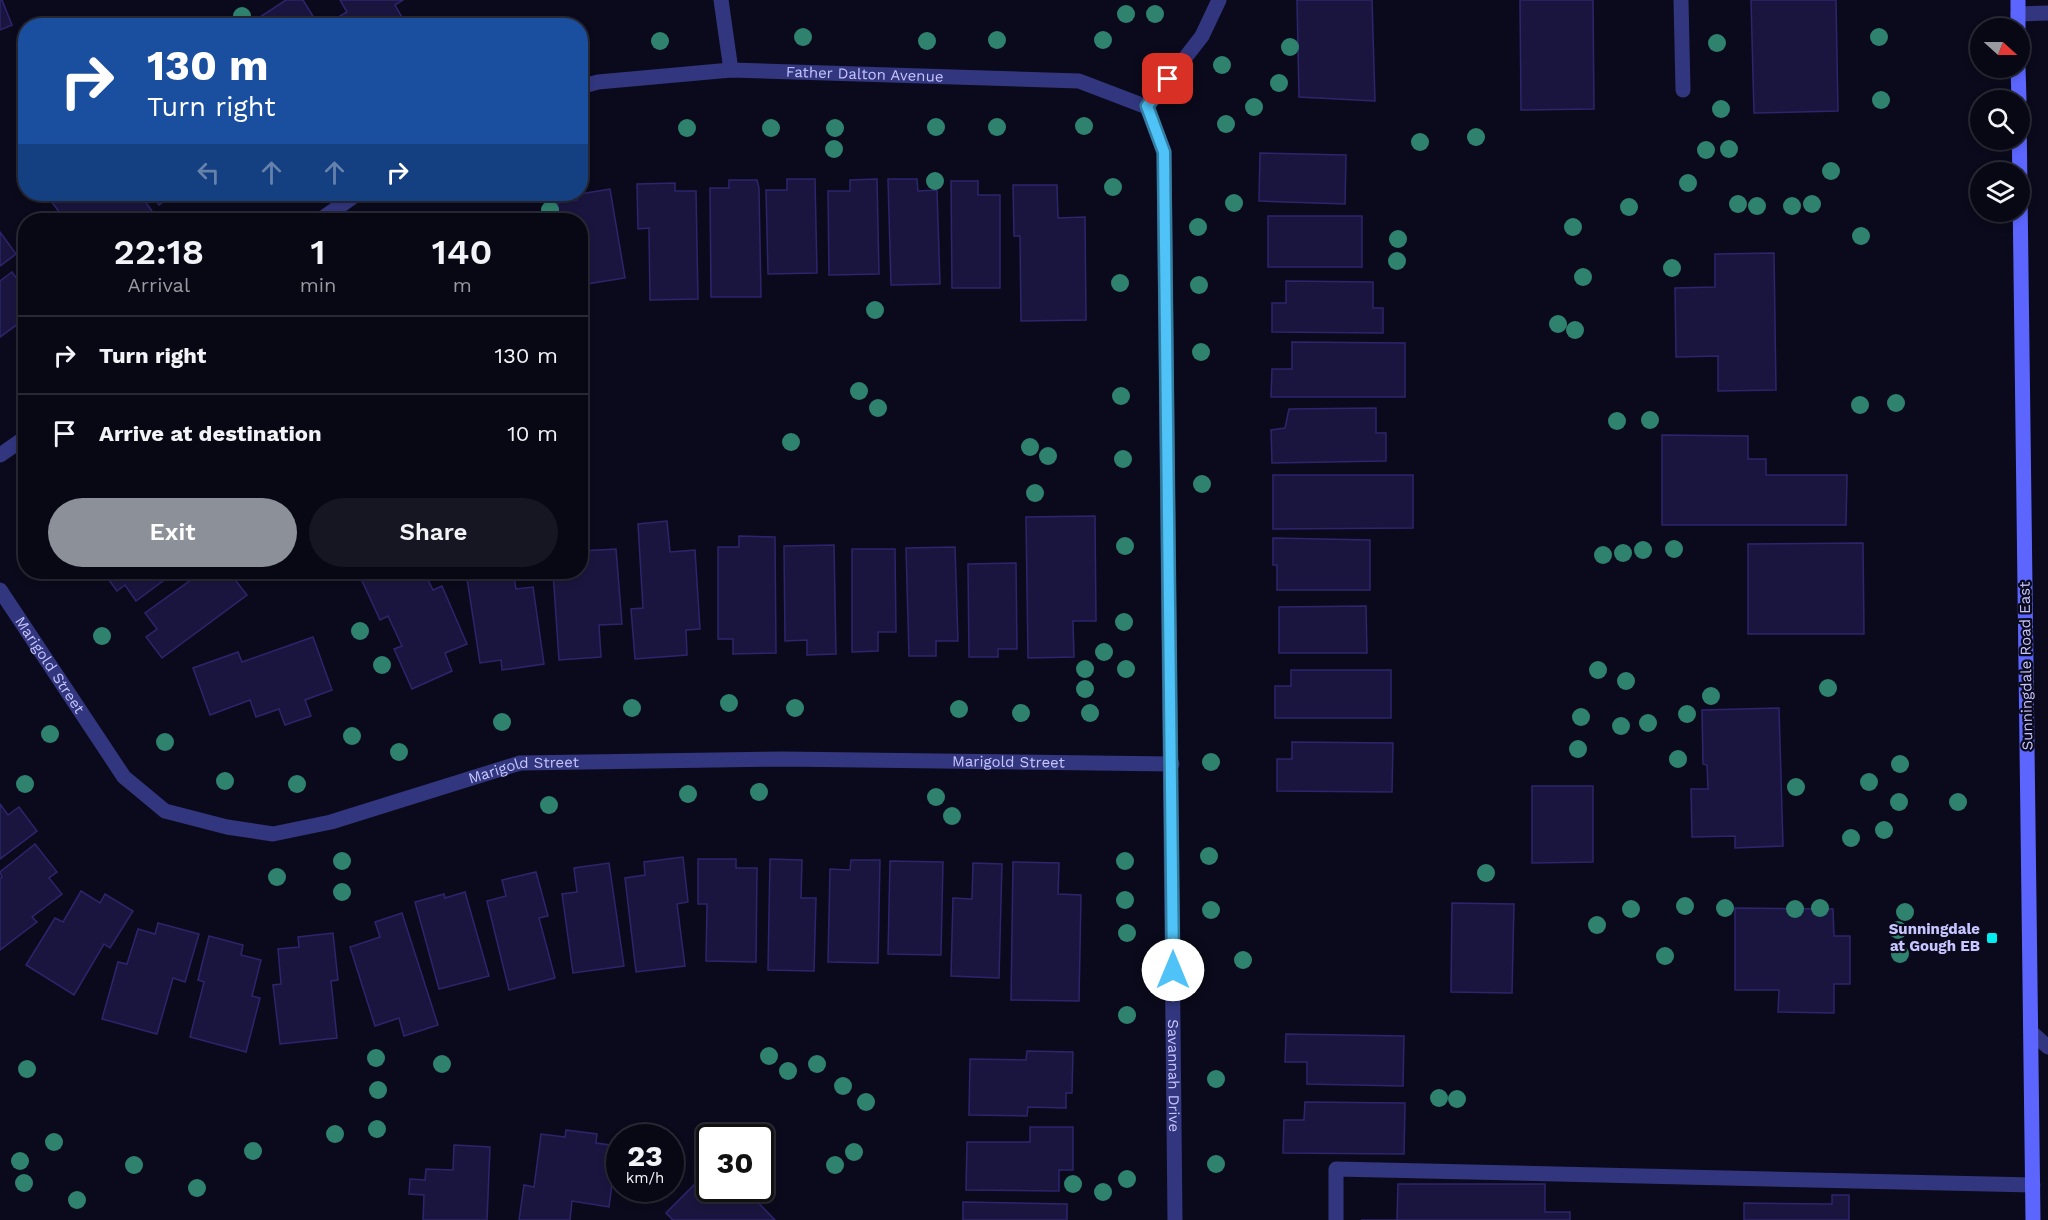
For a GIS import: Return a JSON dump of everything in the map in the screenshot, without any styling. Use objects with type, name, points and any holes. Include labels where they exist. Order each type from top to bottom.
[{"type":"main road","name":"Sunningdale Road East","points":[[2019,150],[2033,1220]]},
{"type":"street","points":[[721,0],[730,70]]},
{"type":"street","points":[[1147,106],[1202,36],[1219,0]]},
{"type":"street","points":[[1681,0],[1683,90]]},
{"type":"street","points":[[2018,14],[2048,13]]},
{"type":"street","name":"Father Dalton Avenue","points":[[588,85],[730,70],[1079,81],[1147,106]]},
{"type":"street","name":"Savannah Drive","points":[[1147,106],[1164,152],[1175,1220]]},
{"type":"street","points":[[330,213],[347,201]]},
{"type":"street","points":[[0,455],[18,443]]},
{"type":"street","name":"Marigold Street","points":[[0,590],[124,777],[165,811],[227,827],[273,834],[331,822],[520,763],[783,759],[1172,764]]},
{"type":"street","points":[[2031,1032],[2048,1047]]},
{"type":"street","points":[[1336,1220],[1336,1169],[2033,1185]]},
{"type":"building","points":[[0,0],[2,0],[12,25],[0,30]]},
{"type":"building","points":[[286,0],[303,0],[314,18],[258,18]]},
{"type":"building","points":[[340,0],[403,0],[395,5],[402,18],[341,18],[340,16],[347,12]]},
{"type":"building","points":[[1297,0],[1372,0],[1375,101],[1299,97]]},
{"type":"building","points":[[1520,0],[1593,0],[1594,109],[1521,110]]},
{"type":"building","points":[[1751,0],[1836,0],[1838,111],[1754,113]]},
{"type":"building","points":[[1260,153],[1346,155],[1345,204],[1259,201]]},
{"type":"building","points":[[787,179],[815,179],[817,273],[768,274],[766,190],[787,190]]},
{"type":"building","points":[[877,179],[879,274],[829,275],[828,191],[850,191],[850,180]]},
{"type":"building","points":[[888,179],[917,179],[918,191],[937,190],[940,284],[891,285]]},
{"type":"building","points":[[729,180],[757,180],[761,297],[711,297],[710,188],[729,188]]},
{"type":"building","points":[[951,181],[978,181],[978,195],[1000,195],[1000,288],[952,288]]},
{"type":"building","points":[[675,183],[675,191],[696,191],[698,299],[650,300],[649,228],[638,229],[637,184]]},
{"type":"building","points":[[1013,185],[1057,185],[1058,218],[1085,217],[1086,320],[1021,321],[1020,236],[1014,236]]},
{"type":"building","points":[[610,189],[625,278],[588,284],[588,213],[559,213],[557,203],[588,201],[588,193]]},
{"type":"building","points":[[51,201],[145,201],[152,211],[149,213],[60,213]]},
{"type":"building","points":[[1268,216],[1362,216],[1362,267],[1268,267]]},
{"type":"building","points":[[0,232],[16,254],[0,266]]},
{"type":"building","points":[[1774,253],[1776,390],[1718,391],[1718,356],[1676,357],[1675,288],[1715,287],[1715,254]]},
{"type":"building","points":[[12,272],[18,280],[18,324],[0,337],[0,281]]},
{"type":"building","points":[[1286,281],[1373,282],[1373,308],[1383,308],[1383,333],[1272,332],[1272,303],[1286,303]]},
{"type":"building","points":[[1292,342],[1405,343],[1405,397],[1271,397],[1272,369],[1292,369]]},
{"type":"building","points":[[1376,408],[1376,433],[1386,433],[1386,461],[1272,463],[1271,430],[1285,428],[1289,409]]},
{"type":"building","points":[[1662,435],[1748,436],[1748,459],[1766,459],[1766,475],[1847,475],[1846,525],[1662,525]]},
{"type":"building","points":[[1273,475],[1413,475],[1413,528],[1273,529]]},
{"type":"building","points":[[1095,516],[1096,621],[1073,621],[1074,657],[1028,658],[1026,517]]},
{"type":"building","points":[[667,521],[670,552],[695,550],[700,629],[686,630],[687,655],[635,659],[631,609],[643,608],[638,524]]},
{"type":"building","points":[[739,536],[775,537],[776,653],[733,654],[733,639],[718,639],[718,547],[739,547]]},
{"type":"building","points":[[1273,538],[1370,540],[1370,590],[1277,590],[1277,565],[1273,565]]},
{"type":"building","points":[[1863,543],[1864,634],[1748,634],[1748,544]]},
{"type":"building","points":[[834,545],[836,654],[807,655],[807,640],[785,641],[784,546]]},
{"type":"building","points":[[955,547],[958,641],[936,641],[936,656],[909,656],[906,548]]},
{"type":"building","points":[[616,549],[622,624],[599,625],[601,657],[559,660],[553,579],[588,579],[588,551]]},
{"type":"building","points":[[852,549],[895,549],[896,632],[878,632],[878,651],[852,652]]},
{"type":"building","points":[[1016,563],[1017,649],[998,649],[998,657],[969,657],[968,564]]},
{"type":"building","points":[[108,579],[166,579],[136,601],[125,585],[117,591]]},
{"type":"building","points":[[192,579],[234,579],[247,595],[162,658],[146,637],[157,629],[145,613]]},
{"type":"building","points":[[361,579],[428,579],[433,590],[442,586],[467,644],[445,653],[452,671],[412,689],[394,649],[402,646],[388,616],[380,620]]},
{"type":"building","points":[[467,579],[514,579],[516,589],[533,587],[544,664],[502,670],[501,660],[480,663]]},
{"type":"building","points":[[1366,606],[1367,653],[1279,653],[1279,607]]},
{"type":"building","points":[[313,637],[332,690],[305,700],[311,716],[285,725],[279,709],[256,717],[250,700],[210,715],[193,668],[238,652],[242,662]]},
{"type":"building","points":[[1291,670],[1391,670],[1391,718],[1275,718],[1275,686],[1291,686]]},
{"type":"building","points":[[1779,708],[1783,846],[1735,848],[1735,836],[1692,837],[1691,789],[1708,789],[1707,765],[1703,764],[1702,710]]},
{"type":"building","points":[[1292,742],[1393,743],[1392,792],[1277,791],[1277,759],[1292,759]]},
{"type":"building","points":[[1532,786],[1593,786],[1593,862],[1532,863]]},
{"type":"building","points":[[0,804],[8,815],[19,807],[37,831],[0,859]]},
{"type":"building","points":[[35,844],[57,872],[49,878],[62,894],[32,917],[37,922],[0,950],[0,879],[2,877],[0,872]]},
{"type":"building","points":[[683,857],[688,902],[677,904],[685,966],[636,972],[625,878],[645,875],[644,862]]},
{"type":"building","points":[[698,859],[736,859],[736,868],[757,868],[756,962],[706,961],[707,904],[698,904]]},
{"type":"building","points":[[770,859],[802,860],[801,898],[816,898],[814,971],[768,970]]},
{"type":"building","points":[[851,860],[880,860],[878,963],[828,962],[830,869],[850,870]]},
{"type":"building","points":[[890,861],[943,862],[941,955],[888,954]]},
{"type":"building","points":[[1013,862],[1059,863],[1058,894],[1081,895],[1079,1001],[1011,1000]]},
{"type":"building","points":[[609,863],[624,966],[573,973],[562,894],[577,892],[574,868]]},
{"type":"building","points":[[973,863],[1002,864],[999,978],[951,976],[953,898],[972,899]]},
{"type":"building","points":[[536,872],[548,916],[539,918],[555,978],[509,990],[487,901],[506,896],[502,880]]},
{"type":"building","points":[[81,891],[100,903],[105,894],[133,911],[110,948],[104,944],[74,995],[26,965],[55,918],[63,922]]},
{"type":"building","points":[[465,892],[489,976],[439,989],[415,902],[444,894],[445,898]]},
{"type":"building","points":[[1452,903],[1514,904],[1512,993],[1451,992]]},
{"type":"building","points":[[1735,908],[1833,909],[1834,936],[1850,936],[1850,984],[1834,984],[1834,1013],[1778,1012],[1779,990],[1735,990]]},
{"type":"building","points":[[402,913],[438,1025],[404,1036],[399,1018],[375,1026],[350,947],[380,937],[375,922]]},
{"type":"building","points":[[158,923],[199,934],[185,982],[173,978],[157,1034],[102,1019],[118,962],[127,964],[138,929],[155,934]]},
{"type":"building","points":[[333,933],[338,980],[331,981],[337,1038],[280,1044],[273,985],[281,984],[278,949],[299,947],[298,937]]},
{"type":"building","points":[[209,936],[243,945],[241,955],[261,960],[252,996],[260,998],[246,1052],[190,1037],[204,982],[198,980]]},
{"type":"building","points":[[1286,1034],[1404,1036],[1403,1086],[1307,1084],[1307,1062],[1285,1062]]},
{"type":"building","points":[[1027,1051],[1073,1052],[1072,1093],[1066,1093],[1066,1108],[1028,1107],[1027,1116],[969,1115],[970,1059],[1026,1060]]},
{"type":"building","points":[[1305,1102],[1405,1103],[1404,1154],[1283,1153],[1284,1120],[1304,1120]]},
{"type":"building","points":[[1030,1127],[1073,1127],[1073,1170],[1059,1170],[1059,1191],[966,1190],[967,1142],[1030,1142]]},
{"type":"building","points":[[566,1130],[597,1134],[596,1143],[606,1144],[606,1202],[610,1202],[609,1207],[572,1201],[570,1220],[519,1220],[524,1185],[534,1187],[541,1134],[565,1137]]},
{"type":"building","points":[[454,1145],[490,1147],[487,1220],[423,1220],[424,1195],[409,1194],[410,1179],[425,1180],[426,1169],[453,1170]]},
{"type":"building","points":[[696,1183],[696,1202],[758,1202],[775,1220],[673,1220],[666,1213],[677,1202],[684,1202],[684,1195]]},
{"type":"building","points":[[1398,1184],[1545,1184],[1545,1212],[1570,1212],[1570,1220],[1397,1220]]},
{"type":"building","points":[[1832,1195],[1849,1195],[1849,1220],[1744,1220],[1744,1203],[1832,1204]]},
{"type":"building","points":[[963,1202],[1067,1204],[1067,1220],[963,1220]]},
{"type":"place","name":"Sunningdale at Gough EB","points":[[1992,938]]},
{"type":"route","points":[[1168,79],[1147,106],[1164,152],[1173,970]]}]
